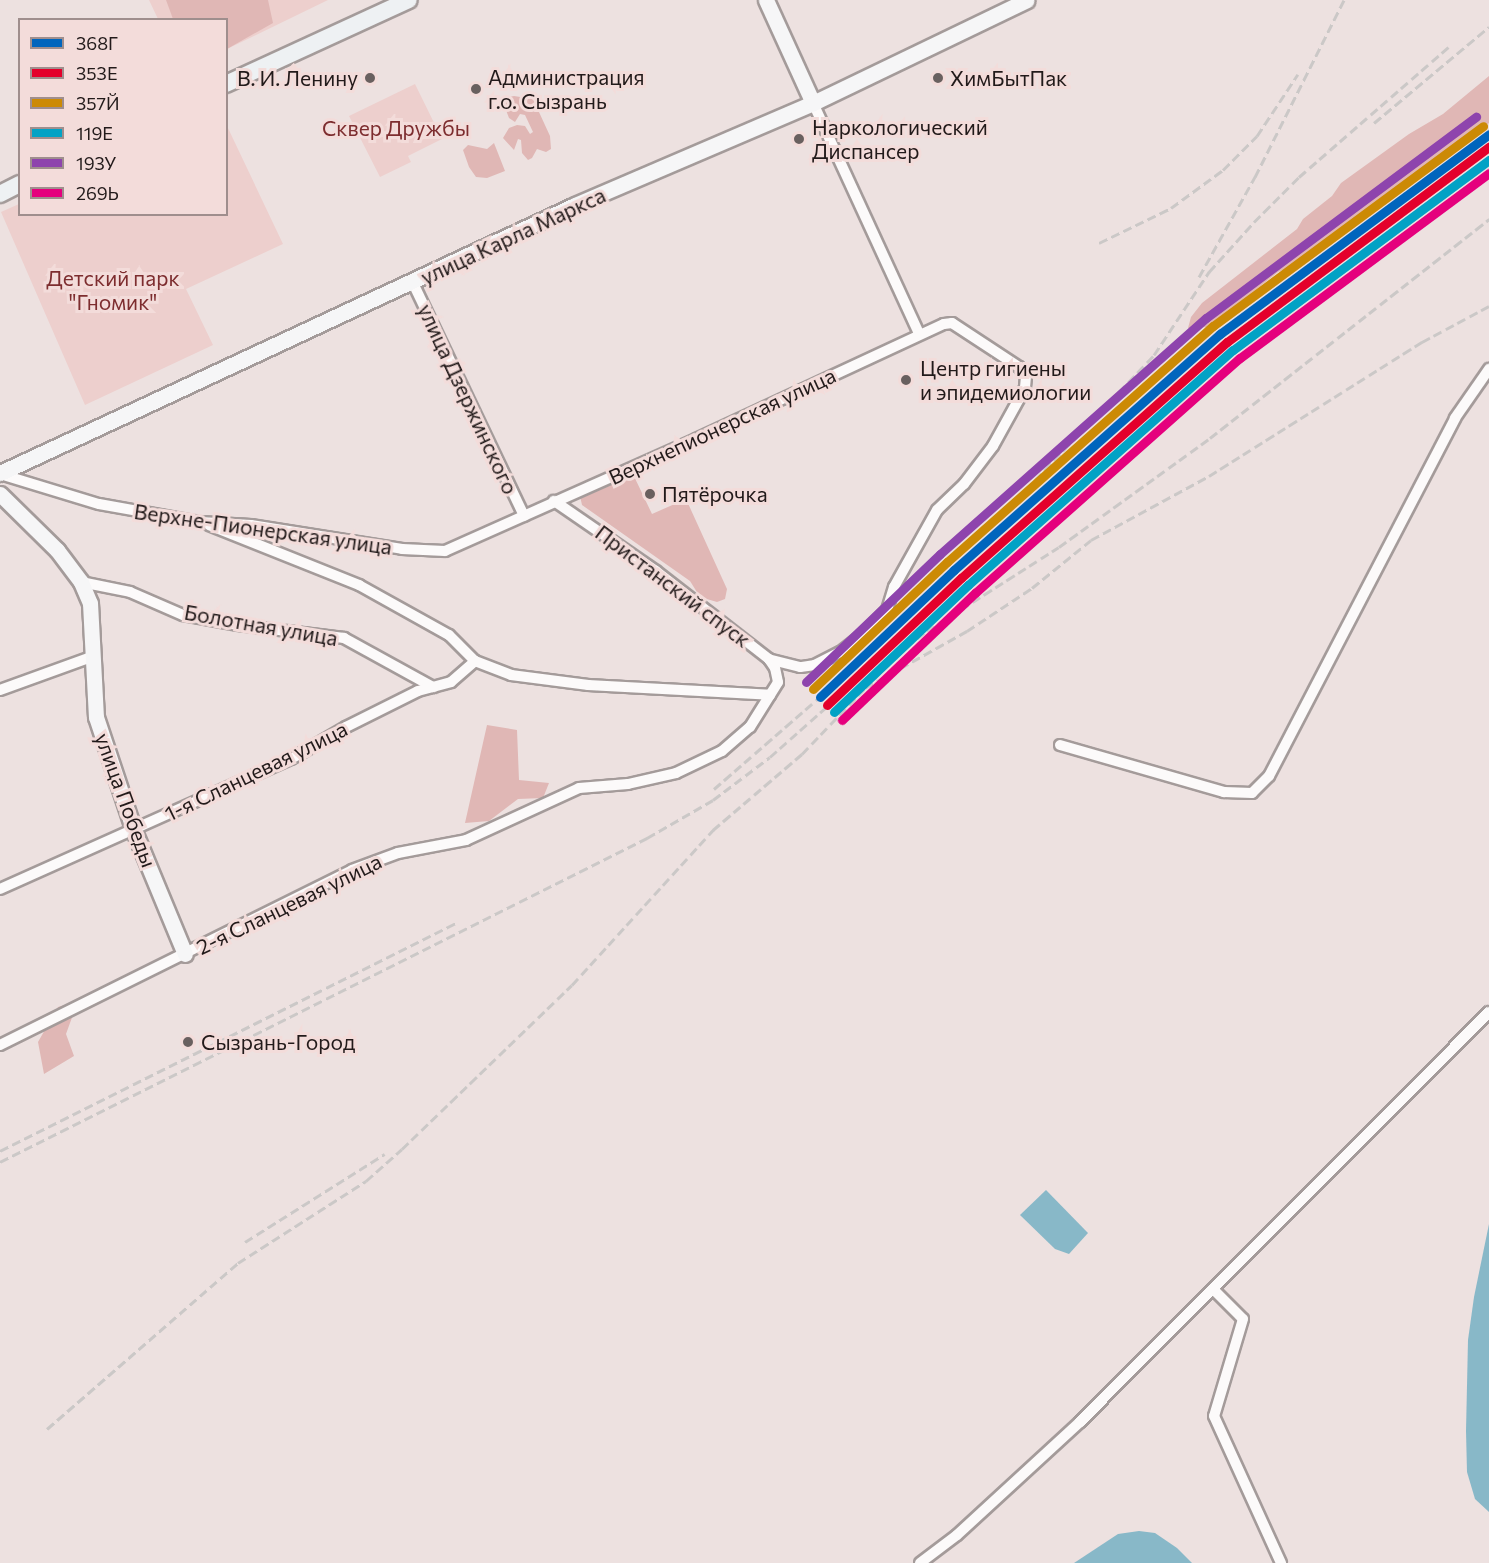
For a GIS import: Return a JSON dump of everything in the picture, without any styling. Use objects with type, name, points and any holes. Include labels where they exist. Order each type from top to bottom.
[{"type":"main road","points":[[228,83],[409,0]]},
{"type":"main road","points":[[0,194],[18,185]]},
{"type":"street","points":[[766,0],[919,333]]},
{"type":"street","name":"улица Карла Маркса","points":[[0,473],[413,283],[575,205],[813,103],[1027,0]]},
{"type":"street","name":"улица Дзержинского","points":[[413,283],[524,516]]},
{"type":"street","name":"Верхнепионерская улица","points":[[524,516],[729,424],[919,333],[952,323],[1019,367],[1026,376],[1025,388],[993,447],[964,484],[937,510],[894,587],[888,610],[866,632],[840,652],[815,665],[800,667],[769,659]]},
{"type":"street","points":[[1060,745],[1224,792],[1252,793],[1269,776],[1450,428],[1489,369]]},
{"type":"street","name":"Верхне-Пионерская улица","points":[[0,473],[99,504],[200,522],[251,525],[402,549],[445,551],[524,516]]},
{"type":"street","name":"улица Победы","points":[[0,494],[57,550],[81,582],[90,603],[96,717],[134,831],[185,954]]},
{"type":"street","name":"Пристанский спуск","points":[[554,501],[656,571],[769,659],[775,668],[778,681]]},
{"type":"street","points":[[200,522],[359,585],[449,635],[475,661],[511,675],[588,685],[770,694]]},
{"type":"street","name":"Болотная улица","points":[[81,582],[130,592],[183,615],[238,625],[344,638],[433,687]]},
{"type":"street","points":[[0,690],[94,656]]},
{"type":"street","name":"1-я Сланцевая улица","points":[[0,889],[291,759],[346,727],[418,691],[451,682],[475,661]]},
{"type":"street","name":"2-я Сланцевая улица","points":[[0,1045],[352,870],[388,857],[466,840],[579,788],[628,784],[676,773],[722,751],[750,727],[778,681]]},
{"type":"street","points":[[920,1563],[957,1535],[1080,1422],[1489,1012]]},
{"type":"street","points":[[1214,1289],[1244,1319],[1214,1416],[1281,1563]]},
{"type":"green space","points":[[149,0],[328,0],[228,49],[228,18],[158,18]]},
{"type":"green space","name":"Сквер Дружбы","points":[[415,84],[442,139],[408,156],[411,162],[380,177],[349,116]]},
{"type":"green space","name":"Детский парк \"Гномик\"","points":[[228,128],[283,244],[186,289],[213,345],[85,405],[1,212],[18,204],[18,216],[228,216]]},
{"type":"shaded area","points":[[166,0],[268,0],[273,23],[228,48],[228,18],[173,18]]},
{"type":"shaded area","points":[[1489,76],[1489,123],[1300,264],[1278,272],[1210,327],[1188,328],[1191,317],[1202,303],[1297,229],[1303,219],[1332,196],[1341,183],[1409,134],[1443,114]]},
{"type":"shaded area","points":[[509,97],[533,99],[550,136],[551,149],[546,152],[537,149],[532,158],[528,160],[522,153],[521,140],[518,139],[514,150],[503,138],[509,128],[517,125],[525,126],[530,134],[533,132],[525,115],[520,114],[515,122],[509,118],[504,105]]},
{"type":"shaded area","points":[[494,143],[505,171],[487,178],[476,177],[469,167],[463,150],[468,145],[487,149]]},
{"type":"shaded area","points":[[632,472],[652,514],[686,499],[727,589],[725,599],[717,602],[700,597],[690,581],[582,505],[580,496]]},
{"type":"shaded area","points":[[487,725],[517,730],[519,780],[549,783],[543,798],[518,799],[489,821],[465,823]]},
{"type":"shaded area","points":[[78,1001],[66,1034],[74,1056],[44,1074],[38,1042],[58,1007]]},
{"type":"water","points":[[1046,1190],[1088,1233],[1069,1254],[1055,1249],[1020,1215]]},
{"type":"water","points":[[1489,1224],[1489,1512],[1475,1499],[1467,1472],[1466,1431],[1468,1340]]},
{"type":"water","points":[[1139,1531],[1155,1533],[1177,1548],[1192,1563],[1074,1563],[1118,1534]]},
{"type":"railway","points":[[1199,277],[1255,177],[1344,0]]},
{"type":"railway","points":[[1374,123],[1489,27]]},
{"type":"railway","points":[[998,519],[1154,355],[1209,272],[1254,222],[1299,177],[1451,45]]},
{"type":"railway","points":[[1099,243],[1171,208],[1223,170],[1257,136],[1298,74]]},
{"type":"railway","points":[[875,678],[896,655],[927,631],[1059,547],[1210,438],[1489,219]]},
{"type":"railway","points":[[47,1429],[238,1263],[366,1181],[402,1149],[572,985],[713,830],[802,754],[865,688],[967,631],[1032,588],[1091,540],[1209,476],[1422,342],[1489,306]]},
{"type":"railway","points":[[0,1162],[647,838],[713,800],[770,757],[830,704],[971,571]]},
{"type":"railway","points":[[714,789],[820,697]]},
{"type":"railway","points":[[0,1151],[458,922]]},
{"type":"railway","points":[[245,1242],[385,1154]]},
{"type":"transit line","name":"193У","points":[[806,682],[940,554],[1206,318],[1476,117]]},
{"type":"transit line","name":"357Й","points":[[813,689],[947,562],[1213,326],[1483,126]]},
{"type":"transit line","name":"368Г","points":[[820,697],[954,570],[1220,334],[1489,134]]},
{"type":"transit line","name":"353Е","points":[[827,705],[961,578],[1227,342],[1489,147]]},
{"type":"transit line","name":"119Е","points":[[834,712],[968,585],[1233,350],[1489,160]]},
{"type":"transit line","name":"269Ь","points":[[842,720],[975,593],[1240,358],[1489,173]]},
{"type":"place","name":"В. И. Ленину","points":[[370,78]]},
{"type":"place","name":"ХимБытПак","points":[[938,78]]},
{"type":"place","name":"Администрация г.о. Сызрань","points":[[476,89]]},
{"type":"place","name":"Наркологический Диспансер","points":[[799,139]]},
{"type":"place","name":"Центр гигиены и эпидемиологии","points":[[906,380]]},
{"type":"place","name":"Пятёрочка","points":[[650,494]]},
{"type":"place","name":"Сызрань-Город","points":[[188,1042]]}]
